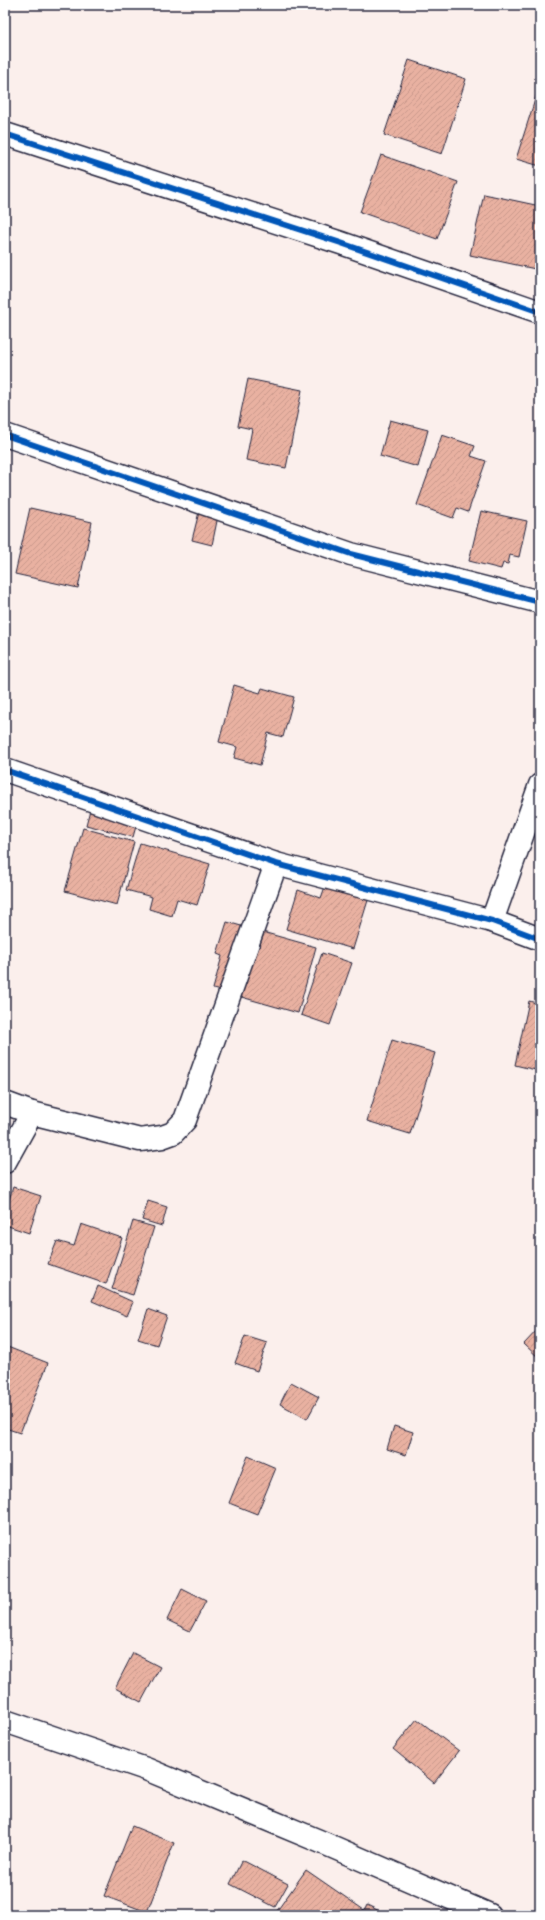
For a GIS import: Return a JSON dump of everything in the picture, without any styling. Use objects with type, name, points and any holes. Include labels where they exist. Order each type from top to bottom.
[{"type":"street","points":[[5,134],[341,242],[540,312]]},
{"type":"street","points":[[5,435],[351,554],[540,602]]},
{"type":"street","points":[[5,770],[276,864],[492,920],[540,939]]},
{"type":"street","points":[[492,920],[540,785]]},
{"type":"street","points":[[5,1103],[32,1112],[140,1140],[162,1137],[173,1133],[185,1120],[276,864]]},
{"type":"street","points":[[5,1162],[32,1112]]},
{"type":"street","points":[[5,1721],[146,1769],[319,1841],[490,1915]]},
{"type":"building","points":[[409,60],[466,79],[442,154],[384,135]]},
{"type":"building","points":[[540,84],[540,166],[516,159]]},
{"type":"building","points":[[381,155],[458,182],[437,239],[360,212]]},
{"type":"building","points":[[484,194],[540,206],[540,270],[470,255]]},
{"type":"building","points":[[248,379],[302,390],[286,468],[246,460],[252,429],[238,426]]},
{"type":"building","points":[[390,420],[428,430],[418,467],[380,456]]},
{"type":"building","points":[[442,435],[475,446],[471,456],[486,461],[468,512],[457,508],[453,518],[417,505]]},
{"type":"building","points":[[30,508],[92,522],[78,588],[15,574]]},
{"type":"building","points":[[481,511],[527,521],[519,557],[510,555],[508,564],[503,563],[501,569],[469,561]]},
{"type":"building","points":[[199,512],[218,516],[212,545],[192,540]]},
{"type":"building","points":[[234,685],[260,693],[262,688],[294,697],[283,737],[268,733],[260,765],[234,758],[237,747],[219,742]]},
{"type":"building","points":[[91,806],[138,819],[133,837],[86,825]]},
{"type":"building","points":[[83,828],[134,842],[117,905],[65,891]]},
{"type":"building","points":[[140,843],[210,864],[197,905],[177,899],[172,916],[149,909],[152,897],[126,890]]},
{"type":"building","points":[[326,884],[369,897],[353,949],[286,929],[298,890],[321,898]]},
{"type":"building","points":[[227,922],[316,947],[298,1013],[213,989],[222,956],[217,954]]},
{"type":"building","points":[[322,953],[352,963],[330,1025],[301,1015]]},
{"type":"building","points":[[529,1001],[540,1004],[540,1071],[515,1065]]},
{"type":"building","points":[[392,1040],[435,1053],[410,1134],[367,1121]]},
{"type":"building","points":[[13,1187],[41,1196],[29,1233],[5,1225],[5,1213]]},
{"type":"building","points":[[148,1201],[167,1207],[162,1226],[142,1220]]},
{"type":"building","points":[[133,1221],[154,1227],[133,1295],[112,1289]]},
{"type":"building","points":[[81,1224],[122,1238],[106,1284],[48,1264],[57,1241],[74,1246]]},
{"type":"building","points":[[98,1286],[133,1302],[127,1316],[92,1301]]},
{"type":"building","points":[[148,1309],[167,1316],[157,1345],[138,1339]]},
{"type":"building","points":[[540,1327],[540,1359],[524,1344]]},
{"type":"building","points":[[245,1336],[267,1343],[257,1371],[235,1363]]},
{"type":"building","points":[[5,1346],[48,1363],[20,1433],[5,1428]]},
{"type":"building","points":[[291,1382],[319,1397],[307,1419],[280,1404]]},
{"type":"building","points":[[394,1426],[413,1432],[406,1455],[387,1449]]},
{"type":"building","points":[[248,1456],[276,1468],[257,1514],[229,1503]]},
{"type":"building","points":[[182,1589],[206,1601],[190,1631],[167,1620]]},
{"type":"building","points":[[133,1653],[160,1667],[141,1702],[115,1688]]},
{"type":"building","points":[[417,1719],[459,1751],[434,1783],[393,1749]]},
{"type":"building","points":[[132,1826],[174,1843],[147,1912],[104,1896]]},
{"type":"building","points":[[242,1860],[288,1884],[275,1907],[230,1884]]},
{"type":"building","points":[[306,1870],[364,1910],[360,1915],[274,1915]]},
{"type":"building","points":[[367,1905],[388,1915],[362,1915]]},
{"type":"cycle path","points":[[5,134],[341,243],[540,312]]},
{"type":"cycle path","points":[[5,435],[351,554],[540,602]]},
{"type":"cycle path","points":[[5,770],[276,864],[492,921],[540,939]]}]
